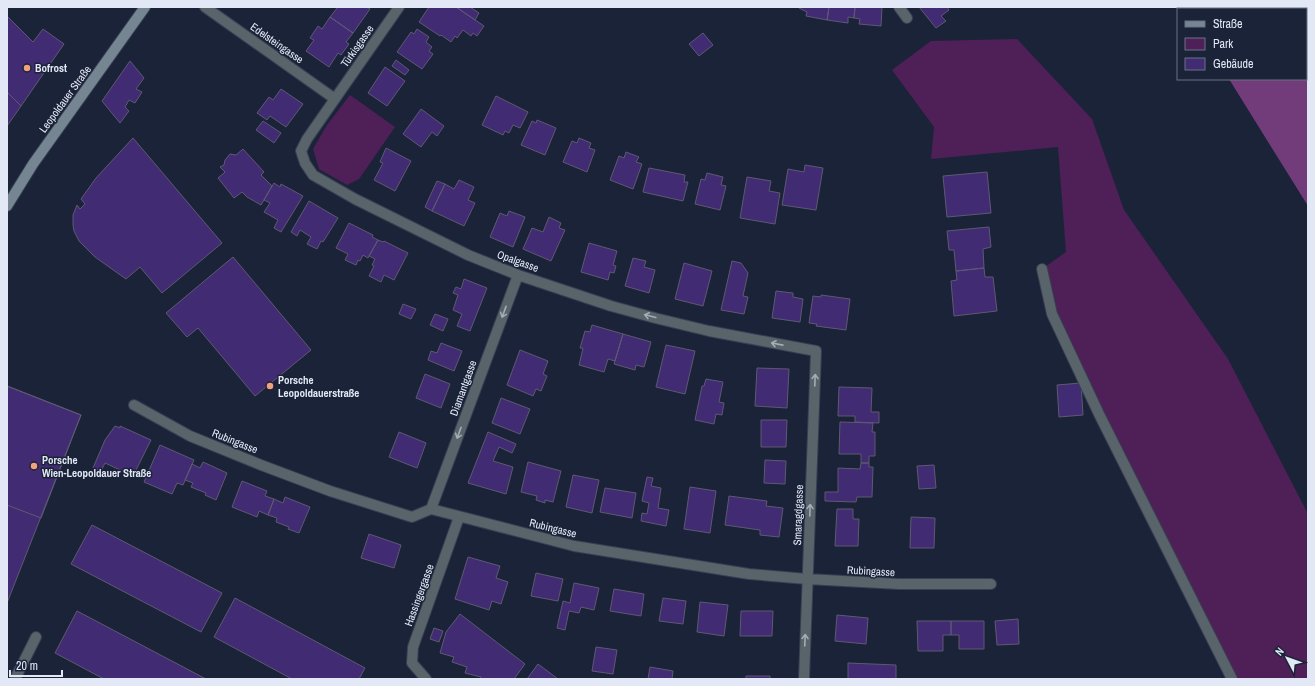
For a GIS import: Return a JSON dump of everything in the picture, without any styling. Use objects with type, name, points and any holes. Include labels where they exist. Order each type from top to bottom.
[{"type":"main road","name":"Leopoldauer Straße","points":[[7,206],[33,164],[145,7]]},
{"type":"street","name":"Edelsteingasse","points":[[205,7],[335,99]]},
{"type":"street","name":"Türkisgasse","points":[[335,99],[399,7]]},
{"type":"street","points":[[899,7],[907,18]]},
{"type":"street","name":"Opalgasse","points":[[335,99],[307,139],[301,151],[304,163],[313,174],[355,199],[454,248],[518,275],[612,306],[709,332],[816,351]]},
{"type":"street","points":[[1042,269],[1052,314],[1099,414],[1232,679]]},
{"type":"street","name":"Diamantgasse","points":[[431,509],[518,275]]},
{"type":"street","name":"Smaragdgasse","points":[[804,679],[816,351]]},
{"type":"street","name":"Rubingasse","points":[[134,405],[190,436],[330,491],[412,517],[431,509],[574,546],[749,574],[899,584],[991,584]]},
{"type":"street","name":"Hassingergasse","points":[[426,679],[412,663],[413,648],[459,517]]},
{"type":"street","points":[[15,679],[36,637]]},
{"type":"green space","points":[[1017,39],[1092,119],[1124,210],[1228,359],[1308,514],[1308,679],[1232,679],[1052,314],[1042,269],[1066,252],[1058,147],[931,159],[934,127],[892,70],[931,41]]},
{"type":"green space","points":[[350,95],[395,127],[359,179],[347,185],[319,169],[313,149],[327,125]]},
{"type":"shaded area","points":[[1308,7],[1308,206],[1230,80],[1307,80],[1307,8],[1186,8]]},
{"type":"building","points":[[338,7],[366,7],[370,9],[353,33],[330,17]]},
{"type":"building","points":[[429,7],[456,7],[484,26],[477,36],[473,33],[471,36],[463,30],[457,38],[455,36],[451,42],[419,22]]},
{"type":"building","points":[[456,7],[470,7],[479,13],[475,20]]},
{"type":"building","points":[[829,7],[827,20],[806,16],[807,12],[799,8]]},
{"type":"building","points":[[829,7],[855,7],[854,18],[848,17],[848,23],[827,20]]},
{"type":"building","points":[[855,7],[882,7],[881,26],[859,24],[860,19],[854,18]]},
{"type":"building","points":[[919,7],[947,7],[949,10],[941,16],[946,21],[936,28]]},
{"type":"building","name":"Bofrost","points":[[7,16],[33,42],[43,29],[64,44],[21,106],[7,92]]},
{"type":"building","points":[[330,17],[353,33],[346,42],[349,44],[341,55],[338,53],[329,67],[306,51],[314,40],[310,38],[318,26],[322,29]]},
{"type":"building","points":[[417,29],[429,37],[426,42],[432,47],[429,51],[433,54],[422,69],[397,52],[411,32],[414,34]]},
{"type":"building","points":[[703,33],[713,45],[699,56],[689,44]]},
{"type":"building","points":[[396,60],[409,70],[405,75],[392,66]]},
{"type":"building","points":[[130,61],[144,78],[136,89],[142,92],[135,103],[129,100],[125,107],[129,111],[120,123],[102,101]]},
{"type":"building","points":[[385,67],[405,81],[387,106],[368,93]]},
{"type":"building","points":[[281,89],[303,104],[286,127],[270,116],[267,120],[257,113],[269,97],[273,100]]},
{"type":"building","points":[[7,92],[21,106],[7,126]]},
{"type":"building","points":[[496,96],[528,112],[520,128],[513,125],[509,133],[505,131],[503,135],[482,125]]},
{"type":"building","points":[[421,109],[444,126],[437,136],[432,132],[421,147],[403,134]]},
{"type":"building","points":[[537,120],[556,128],[545,155],[521,145],[532,121],[536,123]]},
{"type":"building","points":[[263,121],[281,133],[274,143],[256,130]]},
{"type":"building","points":[[133,138],[222,243],[162,293],[140,267],[126,279],[95,257],[79,241],[74,231],[73,215],[77,205],[80,209],[85,204],[81,199],[96,178]]},
{"type":"building","points":[[579,138],[591,143],[589,148],[595,150],[587,172],[563,162],[572,141],[577,143]]},
{"type":"building","points":[[386,148],[411,161],[395,191],[374,180],[383,163],[380,162]]},
{"type":"building","points":[[243,149],[264,172],[261,175],[272,186],[261,205],[247,197],[242,192],[234,198],[218,178],[225,172],[220,167],[224,165],[225,160],[230,154],[236,155]]},
{"type":"building","points":[[626,152],[639,157],[636,162],[642,164],[633,189],[610,180],[619,156],[624,158]]},
{"type":"building","points":[[805,165],[823,168],[816,210],[782,205],[788,169],[804,172]]},
{"type":"building","points":[[649,168],[685,175],[684,182],[688,182],[683,201],[643,192]]},
{"type":"building","points":[[987,172],[991,213],[947,217],[943,176]]},
{"type":"building","points":[[707,173],[723,177],[721,185],[726,186],[720,210],[695,204],[701,179],[705,180]]},
{"type":"building","points":[[747,177],[771,181],[769,191],[780,193],[775,224],[740,218]]},
{"type":"building","points":[[459,180],[474,187],[468,200],[475,203],[464,226],[432,211],[445,184],[454,189]]},
{"type":"building","points":[[437,181],[445,184],[432,211],[425,207]]},
{"type":"building","points":[[274,183],[280,187],[281,184],[303,196],[281,232],[274,228],[278,220],[264,212],[270,203],[264,200]]},
{"type":"building","points":[[309,201],[338,218],[317,249],[307,244],[311,237],[300,230],[297,236],[291,232]]},
{"type":"building","points":[[509,211],[525,217],[513,247],[490,237],[500,213],[507,216]]},
{"type":"building","points":[[549,217],[561,223],[559,228],[565,230],[551,261],[523,249],[532,228],[543,232]]},
{"type":"building","points":[[349,223],[373,235],[372,237],[378,240],[368,258],[363,255],[360,261],[358,260],[356,265],[345,260],[348,254],[336,248]]},
{"type":"building","points":[[989,227],[991,247],[983,249],[984,268],[956,271],[954,250],[949,250],[947,231]]},
{"type":"building","points":[[378,240],[384,241],[408,253],[394,280],[384,275],[381,282],[369,276],[374,266],[372,265],[375,259],[369,256]]},
{"type":"building","points":[[589,243],[617,251],[613,265],[616,266],[614,273],[610,272],[608,280],[581,272]]},
{"type":"building","points":[[233,257],[311,350],[255,396],[198,328],[187,337],[166,313]]},
{"type":"building","points":[[633,258],[646,261],[644,267],[655,270],[649,293],[625,286]]},
{"type":"building","points":[[732,261],[741,263],[748,273],[743,296],[748,297],[744,314],[721,310]]},
{"type":"building","points":[[684,263],[712,271],[703,306],[675,299]]},
{"type":"building","points":[[984,268],[985,277],[993,277],[997,311],[954,316],[951,281],[957,280],[956,271]]},
{"type":"building","points":[[464,279],[487,288],[470,331],[457,326],[462,314],[453,310],[458,295],[453,293],[456,287],[461,289]]},
{"type":"building","points":[[776,291],[793,293],[793,297],[803,299],[800,322],[772,318]]},
{"type":"building","points":[[821,295],[850,299],[846,330],[816,326],[817,324],[809,323],[813,296],[821,297]]},
{"type":"building","points":[[403,304],[416,309],[411,319],[399,314]]},
{"type":"building","points":[[435,314],[448,319],[443,331],[430,325]]},
{"type":"building","points":[[592,325],[623,334],[615,361],[608,359],[604,372],[579,365],[583,348],[580,348],[585,331],[590,332]]},
{"type":"building","points":[[623,334],[651,342],[644,367],[636,365],[635,370],[614,364]]},
{"type":"building","points":[[441,343],[462,351],[454,371],[428,360],[431,351],[437,353]]},
{"type":"building","points":[[666,345],[695,351],[685,394],[656,387]]},
{"type":"building","points":[[520,350],[548,361],[543,374],[547,376],[541,391],[536,389],[533,396],[507,385]]},
{"type":"building","points":[[757,368],[789,369],[787,408],[755,406]]},
{"type":"building","points":[[425,374],[450,384],[441,408],[416,398]]},
{"type":"building","points":[[706,379],[723,382],[719,402],[724,403],[722,415],[716,414],[714,424],[695,420],[702,386],[704,386]]},
{"type":"building","points":[[1081,383],[1083,415],[1059,417],[1057,385]]},
{"type":"building","name":"Porsche Wien-Leopoldauer Straße","points":[[7,386],[81,415],[7,603]]},
{"type":"building","name":"Porsche Wien-Leopoldauer Straße","points":[[7,386],[81,415],[41,518],[7,505]]},
{"type":"building","points":[[839,387],[872,388],[871,412],[879,412],[879,423],[855,422],[855,416],[838,416]]},
{"type":"building","points":[[501,398],[530,409],[520,434],[492,423]]},
{"type":"building","points":[[761,420],[787,420],[786,447],[761,447]]},
{"type":"building","points":[[840,422],[873,423],[872,432],[875,432],[875,456],[869,456],[869,463],[861,463],[861,454],[839,454]]},
{"type":"building","points":[[115,426],[120,428],[120,426],[151,440],[133,476],[105,463],[101,471],[93,468],[105,440]]},
{"type":"building","points":[[399,432],[426,443],[417,468],[389,457]]},
{"type":"building","points":[[488,432],[516,444],[512,453],[499,447],[493,461],[513,467],[506,494],[468,483]]},
{"type":"building","points":[[160,445],[194,460],[183,485],[177,483],[172,494],[144,482]]},
{"type":"building","points":[[765,460],[786,461],[785,484],[764,483]]},
{"type":"building","points":[[203,462],[227,473],[216,500],[205,495],[206,493],[191,487],[193,483],[185,480],[192,464],[200,468]]},
{"type":"building","points":[[528,462],[561,471],[553,502],[545,500],[545,503],[536,500],[537,496],[521,492]]},
{"type":"building","points":[[861,463],[869,463],[869,467],[873,467],[872,497],[857,497],[856,502],[825,501],[825,492],[838,492],[838,468],[860,469]]},
{"type":"building","points":[[934,465],[936,488],[919,489],[917,466]]},
{"type":"building","points":[[573,475],[599,480],[592,513],[566,507]]},
{"type":"building","points":[[647,477],[653,478],[651,486],[661,488],[658,508],[669,510],[666,526],[641,521],[642,513],[647,514],[649,503],[642,501]]},
{"type":"building","points":[[242,481],[267,491],[265,496],[274,499],[268,515],[259,511],[257,517],[232,507]]},
{"type":"building","points":[[690,487],[716,491],[710,533],[684,529]]},
{"type":"building","points":[[605,488],[636,493],[632,518],[600,512]]},
{"type":"building","points":[[729,496],[767,501],[766,506],[783,508],[779,537],[760,535],[760,530],[725,525]]},
{"type":"building","points":[[285,497],[310,507],[299,533],[288,529],[289,527],[276,522],[277,518],[268,515],[274,499],[283,503]]},
{"type":"building","points":[[837,509],[853,509],[853,519],[859,519],[858,546],[835,546]]},
{"type":"building","points":[[911,517],[935,518],[934,548],[910,548]]},
{"type":"building","points":[[92,525],[222,593],[201,632],[71,564]]},
{"type":"building","points":[[369,534],[401,545],[394,568],[361,558]]},
{"type":"building","points":[[468,557],[500,566],[496,578],[508,582],[501,604],[492,601],[489,610],[455,599]]},
{"type":"building","points":[[536,573],[563,579],[558,601],[531,596]]},
{"type":"building","points":[[574,583],[599,588],[594,610],[581,607],[579,613],[569,611],[565,630],[557,628],[563,601],[570,603]]},
{"type":"building","points":[[614,589],[644,594],[641,616],[610,611]]},
{"type":"building","points":[[235,598],[365,668],[359,679],[292,679],[214,637]]},
{"type":"building","points":[[663,598],[686,601],[683,624],[659,621]]},
{"type":"building","points":[[700,602],[728,605],[724,636],[697,632]]},
{"type":"building","points":[[77,611],[206,679],[104,679],[55,653]]},
{"type":"building","points":[[741,611],[773,611],[772,636],[740,636]]},
{"type":"building","points":[[460,614],[525,664],[514,679],[480,679],[481,677],[465,673],[467,667],[452,662],[454,657],[440,653],[446,632]]},
{"type":"building","points":[[837,615],[868,618],[866,644],[835,641]]},
{"type":"building","points":[[1018,619],[1019,644],[997,645],[995,621]]},
{"type":"building","points":[[917,621],[951,621],[951,635],[943,635],[943,651],[918,651]]},
{"type":"building","points":[[951,621],[984,621],[984,649],[959,649],[959,635],[951,635]]},
{"type":"building","points":[[434,628],[443,631],[439,642],[430,639]]},
{"type":"building","points":[[596,647],[617,650],[613,674],[592,671]]},
{"type":"building","points":[[848,663],[896,665],[896,679],[848,679]]},
{"type":"building","points":[[538,664],[558,679],[527,679]]},
{"type":"building","points":[[650,667],[673,671],[672,679],[648,679]]},
{"type":"building","points":[[746,676],[770,676],[770,679],[746,679]]},
{"type":"place","name":"Bofrost","points":[[27,68]]},
{"type":"place","name":"Porsche Leopoldauerstraße","points":[[270,386]]},
{"type":"place","name":"Porsche Wien-Leopoldauer Straße","points":[[34,466]]}]
